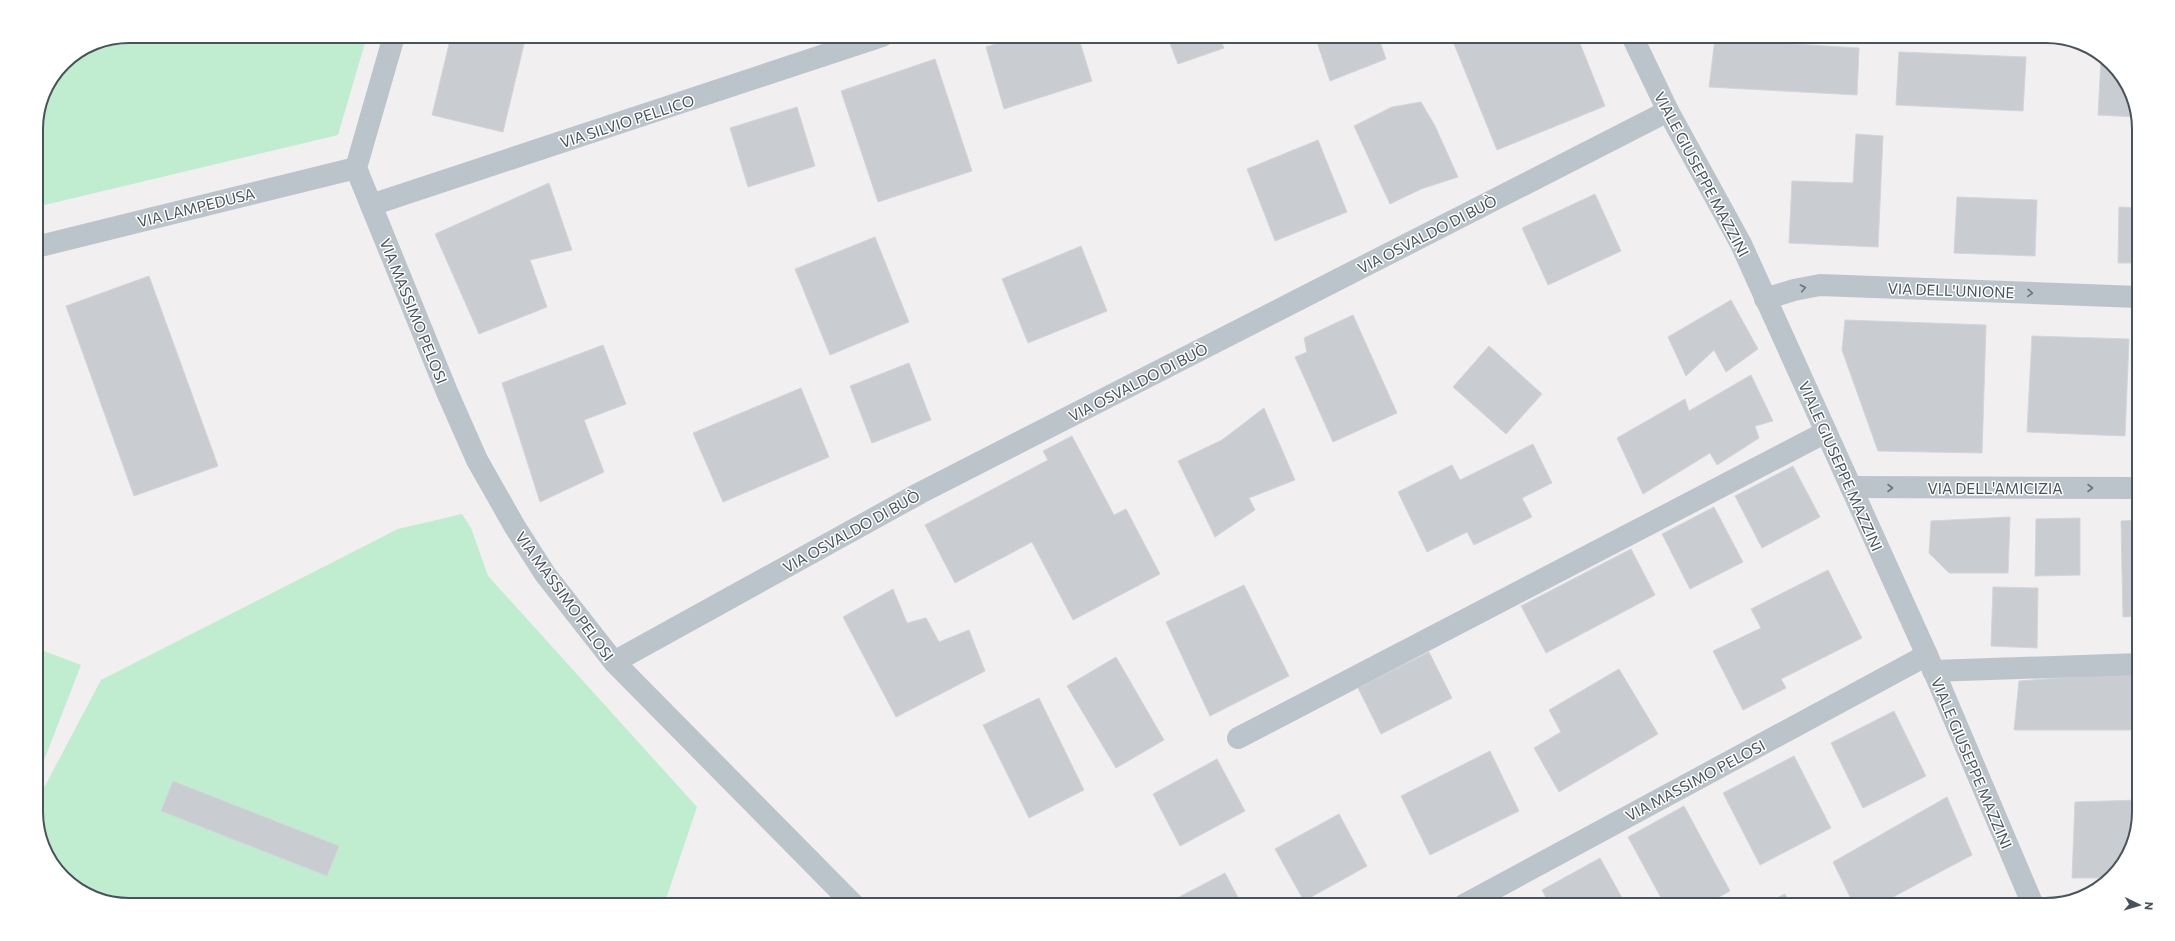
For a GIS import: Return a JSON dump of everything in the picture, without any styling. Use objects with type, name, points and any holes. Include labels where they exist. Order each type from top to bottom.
[{"type":"street","points":[[356,168],[392,43]]},
{"type":"street","name":"VIA SILVIO PELLICO","points":[[371,206],[861,43]]},
{"type":"street","name":"VIALE GIUSEPPE MAZZINI","points":[[1635,43],[1668,111],[1741,244],[1930,663],[2031,898]]},
{"type":"street","name":"VIA OSVALDO DI BUÒ","points":[[614,662],[920,493],[1668,111]]},
{"type":"street","name":"VIA MASSIMO PELOSI","points":[[356,168],[452,404],[477,460],[515,527],[546,574],[614,662],[847,898]]},
{"type":"street","name":"VIA LAMPEDUSA","points":[[43,245],[356,168]]},
{"type":"street","name":"VIA DELL'UNIONE","points":[[1765,299],[1794,290],[1820,285],[2132,296]]},
{"type":"street","points":[[1238,738],[1826,432]]},
{"type":"street","name":"VIA DELL'AMICIZIA","points":[[1850,488],[2132,488]]},
{"type":"street","points":[[1930,663],[2132,664]]},
{"type":"street","name":"VIA MASSIMO PELOSI","points":[[1477,898],[1930,663]]},
{"type":"green space","points":[[128,43],[365,43],[338,135],[43,205],[43,123],[46,106],[54,86],[68,68],[81,57],[112,45]]},
{"type":"green space","points":[[462,514],[471,528],[488,576],[697,807],[666,898],[128,898],[112,896],[86,887],[64,869],[52,850],[43,818],[43,785],[45,786],[101,680],[398,529]],"holes":[[[173,781],[339,846],[327,876],[162,811]]]},
{"type":"green space","points":[[43,651],[81,665],[43,763]]},
{"type":"building","points":[[449,43],[524,43],[503,132],[432,115]]},
{"type":"building","points":[[999,43],[1080,43],[1092,81],[1004,109],[986,47]]},
{"type":"building","points":[[1170,43],[1222,43],[1224,48],[1178,64]]},
{"type":"building","points":[[1317,43],[1380,43],[1386,59],[1330,81]]},
{"type":"building","points":[[1454,43],[1580,43],[1605,106],[1497,150]]},
{"type":"building","points":[[1714,43],[1779,43],[1859,48],[1857,95],[1709,87]]},
{"type":"building","points":[[1899,52],[2026,57],[2023,111],[1896,105]]},
{"type":"building","points":[[935,59],[972,171],[878,202],[841,91]]},
{"type":"building","points":[[2101,62],[2118,81],[2127,101],[2131,117],[2098,115]]},
{"type":"building","points":[[1421,102],[1435,126],[1458,177],[1421,189],[1390,204],[1354,126],[1392,107]]},
{"type":"building","points":[[797,107],[815,166],[748,187],[730,128]]},
{"type":"building","points":[[1856,134],[1883,136],[1878,247],[1789,243],[1792,181],[1853,183]]},
{"type":"building","points":[[1318,140],[1347,212],[1275,241],[1247,169]]},
{"type":"building","points":[[549,183],[572,250],[530,260],[547,307],[479,334],[435,234]]},
{"type":"building","points":[[1595,194],[1621,251],[1548,285],[1522,228]]},
{"type":"building","points":[[1957,197],[2037,200],[2035,256],[1954,253]]},
{"type":"building","points":[[2119,207],[2132,208],[2132,263],[2118,263]]},
{"type":"building","points":[[875,237],[909,322],[830,355],[795,269]]},
{"type":"building","points":[[1081,246],[1107,311],[1028,343],[1002,279]]},
{"type":"building","points":[[149,276],[218,466],[134,496],[66,306]]},
{"type":"building","points":[[1731,300],[1758,349],[1726,372],[1714,350],[1686,376],[1668,337]]},
{"type":"building","points":[[1353,315],[1397,413],[1333,442],[1295,357],[1307,352],[1304,338]]},
{"type":"building","points":[[1845,320],[1986,325],[1982,453],[1878,451],[1842,350]]},
{"type":"building","points":[[2032,336],[2129,339],[2125,436],[2027,432]]},
{"type":"building","points":[[603,345],[626,404],[584,420],[604,472],[540,502],[502,383]]},
{"type":"building","points":[[1489,346],[1542,394],[1506,434],[1453,387]]},
{"type":"building","points":[[909,363],[931,420],[872,443],[850,386]]},
{"type":"building","points":[[1751,375],[1773,421],[1755,426],[1759,438],[1717,465],[1710,453],[1643,494],[1617,438],[1685,399],[1689,411]]},
{"type":"building","points":[[801,388],[829,457],[723,502],[693,433]]},
{"type":"building","points":[[1264,408],[1295,480],[1249,498],[1255,510],[1215,537],[1178,461],[1222,440]]},
{"type":"building","points":[[1072,436],[1114,515],[1126,509],[1160,574],[1073,620],[1032,542],[955,583],[925,525],[1048,460],[1043,451]]},
{"type":"building","points":[[1533,444],[1552,483],[1522,498],[1532,517],[1474,545],[1467,532],[1427,552],[1398,492],[1452,465],[1460,480]]},
{"type":"building","points":[[1793,466],[1820,517],[1762,548],[1735,496]]},
{"type":"building","points":[[1714,507],[1743,562],[1690,589],[1662,534]]},
{"type":"building","points":[[2010,517],[2008,573],[1949,573],[1929,553],[1931,521]]},
{"type":"building","points":[[2080,518],[2080,575],[2035,576],[2036,519]]},
{"type":"building","points":[[2132,520],[2132,616],[2123,617],[2121,521]]},
{"type":"building","points":[[1631,549],[1655,595],[1546,653],[1521,606]]},
{"type":"building","points":[[1828,570],[1862,638],[1781,679],[1786,688],[1743,710],[1713,651],[1761,628],[1751,609]]},
{"type":"building","points":[[1244,585],[1289,676],[1210,716],[1166,622]]},
{"type":"building","points":[[1993,587],[2038,588],[2037,648],[1991,646]]},
{"type":"building","points":[[893,589],[907,623],[926,618],[939,642],[969,630],[985,671],[896,717],[843,617]]},
{"type":"building","points":[[1429,652],[1452,698],[1381,734],[1358,688]]},
{"type":"building","points":[[1116,657],[1164,740],[1116,768],[1067,686]]},
{"type":"building","points":[[1619,669],[1658,734],[1559,792],[1534,748],[1561,732],[1549,710]]},
{"type":"building","points":[[2132,673],[2132,730],[2014,730],[2019,681]]},
{"type":"building","points":[[1039,698],[1084,790],[1029,818],[983,725]]},
{"type":"building","points":[[1894,711],[1926,776],[1863,808],[1831,743]]},
{"type":"building","points":[[1490,751],[1519,811],[1430,855],[1401,796]]},
{"type":"building","points":[[1794,756],[1831,828],[1760,865],[1723,793]]},
{"type":"building","points":[[1217,759],[1245,811],[1180,846],[1153,794]]},
{"type":"building","points":[[173,781],[339,846],[327,876],[161,811]]},
{"type":"building","points":[[1947,797],[1972,855],[1891,898],[1851,898],[1833,862]]},
{"type":"building","points":[[2132,800],[2131,824],[2127,840],[2118,860],[2102,878],[2072,878],[2075,802]]},
{"type":"building","points":[[1684,806],[1730,891],[1717,898],[1661,898],[1628,837]]},
{"type":"building","points":[[1339,814],[1367,866],[1309,898],[1302,898],[1275,849]]},
{"type":"building","points":[[1600,858],[1622,898],[1546,898],[1542,890]]},
{"type":"building","points":[[1225,873],[1238,898],[1177,898]]},
{"type":"building","points":[[1785,894],[1787,898],[1777,898]]}]
